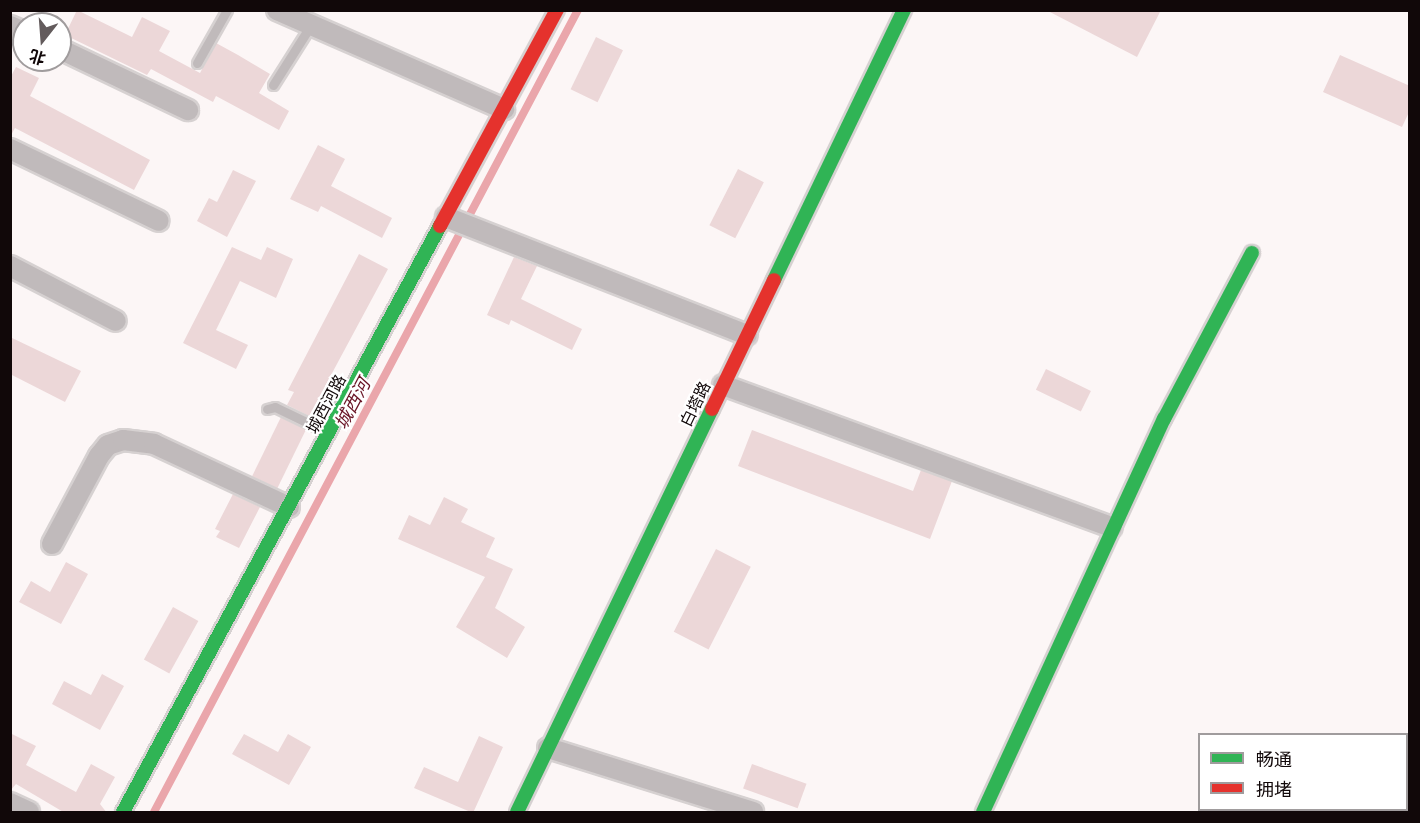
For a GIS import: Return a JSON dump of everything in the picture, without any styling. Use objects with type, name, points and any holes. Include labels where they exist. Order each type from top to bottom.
[{"type":"street","points":[[278,10],[504,109]]},
{"type":"street","name":"城西河路","points":[[123,813],[329,433],[461,223],[504,109],[557,10]]},
{"type":"street","name":"白塔路","points":[[517,813],[904,10]]},
{"type":"street","points":[[72,55],[188,110]]},
{"type":"street","points":[[10,149],[159,221]]},
{"type":"street","points":[[461,223],[747,336]]},
{"type":"street","points":[[982,813],[1112,527],[1252,253]]},
{"type":"street","points":[[10,266],[116,321]]},
{"type":"street","points":[[723,385],[1112,527]]},
{"type":"street","points":[[52,544],[99,456],[108,445],[123,440],[154,444],[289,507]]},
{"type":"street","points":[[548,748],[753,813]]},
{"type":"street","points":[[10,803],[29,813]]},
{"type":"lane","points":[[197,63],[227,10]]},
{"type":"lane","points":[[273,85],[311,25]]},
{"type":"lane","points":[[267,409],[276,407],[329,433]]},
{"type":"building","points":[[77,10],[132,37],[142,17],[170,31],[159,51],[200,73],[216,43],[270,74],[259,93],[289,111],[279,130],[216,96],[213,102],[151,69],[147,75],[72,38],[72,20]]},
{"type":"building","points":[[1046,10],[1161,10],[1137,57]]},
{"type":"building","points":[[596,37],[623,50],[598,102],[571,89]]},
{"type":"building","points":[[1340,55],[1410,86],[1410,110],[1402,127],[1323,92]]},
{"type":"building","points":[[13,72],[26,72],[39,78],[30,96],[150,160],[134,190],[15,128],[10,137],[10,78]]},
{"type":"building","points":[[318,145],[345,159],[331,186],[392,218],[382,238],[321,206],[318,212],[290,199]]},
{"type":"building","points":[[738,169],[764,182],[735,238],[709,225]]},
{"type":"building","points":[[233,170],[256,181],[227,237],[197,221],[209,198],[217,202]]},
{"type":"building","points":[[232,247],[261,260],[267,247],[293,259],[276,298],[240,281],[216,330],[248,345],[236,369],[183,343]]},
{"type":"building","points":[[359,254],[388,269],[309,416],[287,405],[294,392],[288,390]]},
{"type":"building","points":[[514,257],[537,266],[521,299],[582,329],[572,350],[511,320],[509,325],[487,315]]},
{"type":"building","points":[[10,337],[81,371],[65,402],[10,374]]},
{"type":"building","points":[[1046,369],[1091,391],[1081,412],[1036,390]]},
{"type":"building","points":[[281,417],[306,429],[277,489],[252,476]]},
{"type":"building","points":[[752,430],[913,491],[921,470],[952,481],[930,539],[738,466]]},
{"type":"building","points":[[233,494],[260,507],[239,548],[216,537],[220,531],[215,529]]},
{"type":"building","points":[[444,497],[468,509],[461,522],[495,538],[486,557],[513,569],[495,608],[525,627],[507,658],[456,627],[485,577],[398,539],[409,515],[430,525]]},
{"type":"building","points":[[716,549],[751,567],[709,650],[674,632]]},
{"type":"building","points":[[66,562],[88,574],[61,624],[19,602],[31,581],[50,592]]},
{"type":"building","points":[[173,607],[198,621],[169,674],[144,659]]},
{"type":"building","points":[[102,674],[124,686],[100,730],[52,704],[64,681],[91,695]]},
{"type":"building","points":[[10,733],[36,746],[26,765],[76,792],[91,764],[115,777],[100,804],[107,813],[65,813],[16,784],[10,791]]},
{"type":"building","points":[[244,734],[278,752],[288,734],[311,747],[289,785],[232,754]]},
{"type":"building","points":[[479,736],[503,747],[473,813],[414,788],[424,767],[458,782]]},
{"type":"building","points":[[752,764],[807,784],[798,808],[743,788]]},
{"type":"waterway","name":"城西河","points":[[154,812],[578,10]]},
{"type":"traffic: fast","points":[[774,280],[904,10]]},
{"type":"traffic: fast","points":[[123,812],[440,226]]},
{"type":"traffic: fast","points":[[983,812],[1164,419],[1252,253]]},
{"type":"traffic: fast","points":[[517,812],[712,409]]},
{"type":"traffic: jam","points":[[440,226],[557,10]]},
{"type":"traffic: jam","points":[[712,409],[774,280]]}]
